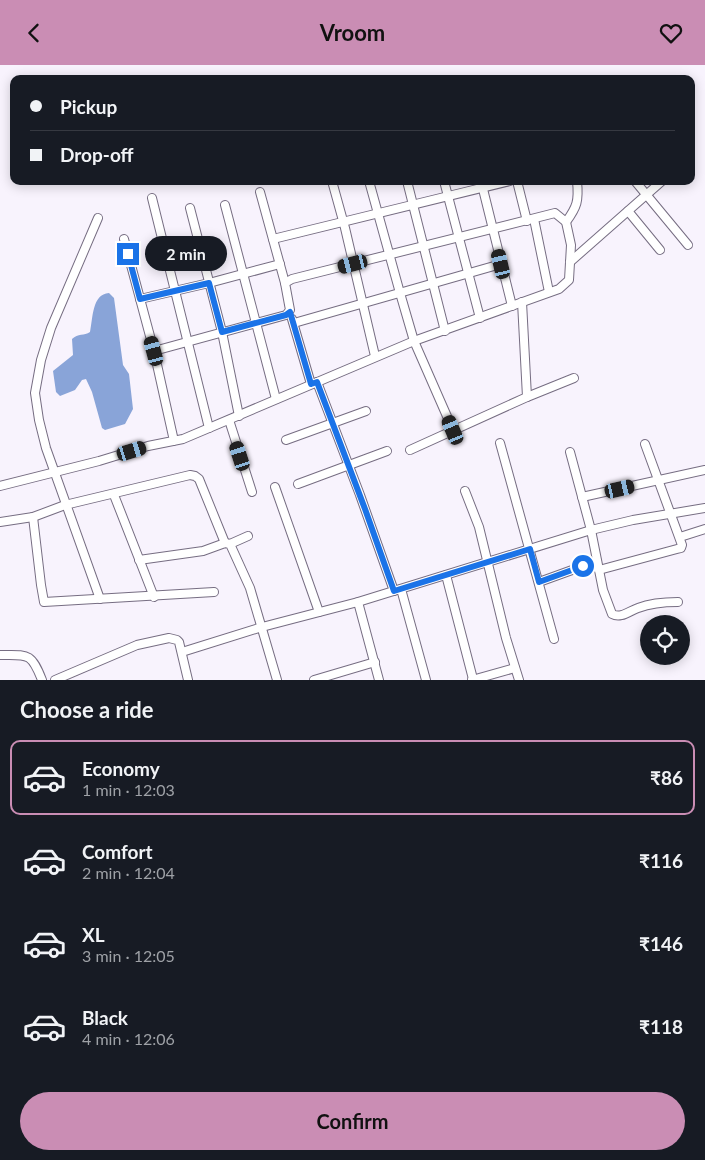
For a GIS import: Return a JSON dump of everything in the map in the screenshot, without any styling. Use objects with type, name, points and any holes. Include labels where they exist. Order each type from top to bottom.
[{"type":"street","points":[[333,185],[376,356]]},
{"type":"street","points":[[371,185],[414,341],[453,430]]},
{"type":"street","points":[[408,185],[445,331]]},
{"type":"street","points":[[445,185],[457,237],[480,318]]},
{"type":"street","points":[[273,239],[448,197],[482,185],[512,306]]},
{"type":"street","points":[[518,185],[530,220],[549,292]]},
{"type":"street","points":[[566,222],[576,208],[578,199],[577,185]]},
{"type":"street","points":[[638,185],[688,245]]},
{"type":"street","points":[[570,262],[657,185]]},
{"type":"street","points":[[260,192],[285,283],[290,312],[314,383],[333,423],[397,590],[426,680]]},
{"type":"street","points":[[152,198],[208,428]]},
{"type":"street","points":[[225,205],[276,399]]},
{"type":"street","points":[[190,208],[222,332],[238,416]]},
{"type":"street","points":[[628,211],[660,250]]},
{"type":"street","points":[[0,486],[100,461],[148,446],[183,439],[376,356],[559,289],[569,281],[571,245],[566,222],[555,213],[423,245],[292,279],[285,283]]},
{"type":"street","points":[[98,218],[51,328],[41,360],[36,393],[39,420],[46,449],[100,599]]},
{"type":"street","points":[[124,239],[154,351],[174,441]]},
{"type":"street","points":[[140,299],[280,264]]},
{"type":"street","points":[[294,323],[362,302],[501,264]]},
{"type":"street","points":[[522,302],[526,397]]},
{"type":"street","points":[[154,351],[256,324],[290,312]]},
{"type":"street","points":[[410,450],[526,397],[574,378]]},
{"type":"street","points":[[286,439],[366,411]]},
{"type":"street","points":[[229,420],[252,492]]},
{"type":"street","points":[[500,443],[554,639]]},
{"type":"street","points":[[599,571],[681,548],[680,537],[645,444]]},
{"type":"street","points":[[298,484],[387,451]]},
{"type":"street","points":[[570,452],[591,530],[599,571],[610,609],[615,616],[660,602],[678,602]]},
{"type":"street","points":[[582,497],[705,470]]},
{"type":"street","points":[[0,522],[33,517],[65,505],[114,495],[190,475],[195,476],[199,479],[250,588],[277,680]]},
{"type":"street","points":[[275,487],[318,612]]},
{"type":"street","points":[[465,491],[479,527],[519,680]]},
{"type":"street","points":[[114,495],[154,597]]},
{"type":"street","points":[[182,652],[262,627],[397,590],[591,530],[633,520],[705,508]]},
{"type":"street","points":[[33,517],[44,602],[214,592]]},
{"type":"street","points":[[680,537],[705,529]]},
{"type":"street","points":[[140,560],[203,551],[248,536]]},
{"type":"street","points":[[539,582],[597,561]]},
{"type":"street","points":[[446,575],[472,680],[515,668]]},
{"type":"street","points":[[358,601],[380,680]]},
{"type":"street","points":[[55,680],[137,645],[168,638],[177,640],[182,652],[188,680]]},
{"type":"street","points":[[0,655],[27,656],[33,660],[42,680]]},
{"type":"street","points":[[314,680],[374,662]]},
{"type":"water","points":[[109,293],[114,298],[123,365],[129,374],[133,409],[125,424],[105,430],[102,428],[92,392],[86,379],[82,380],[75,390],[60,396],[56,392],[53,371],[73,355],[72,339],[90,332],[96,302],[103,294]]},
{"type":"route","points":[[128,254],[140,299],[209,283],[222,332],[256,324],[290,312],[311,384],[317,382],[394,591],[530,549],[539,582],[583,566]]}]
